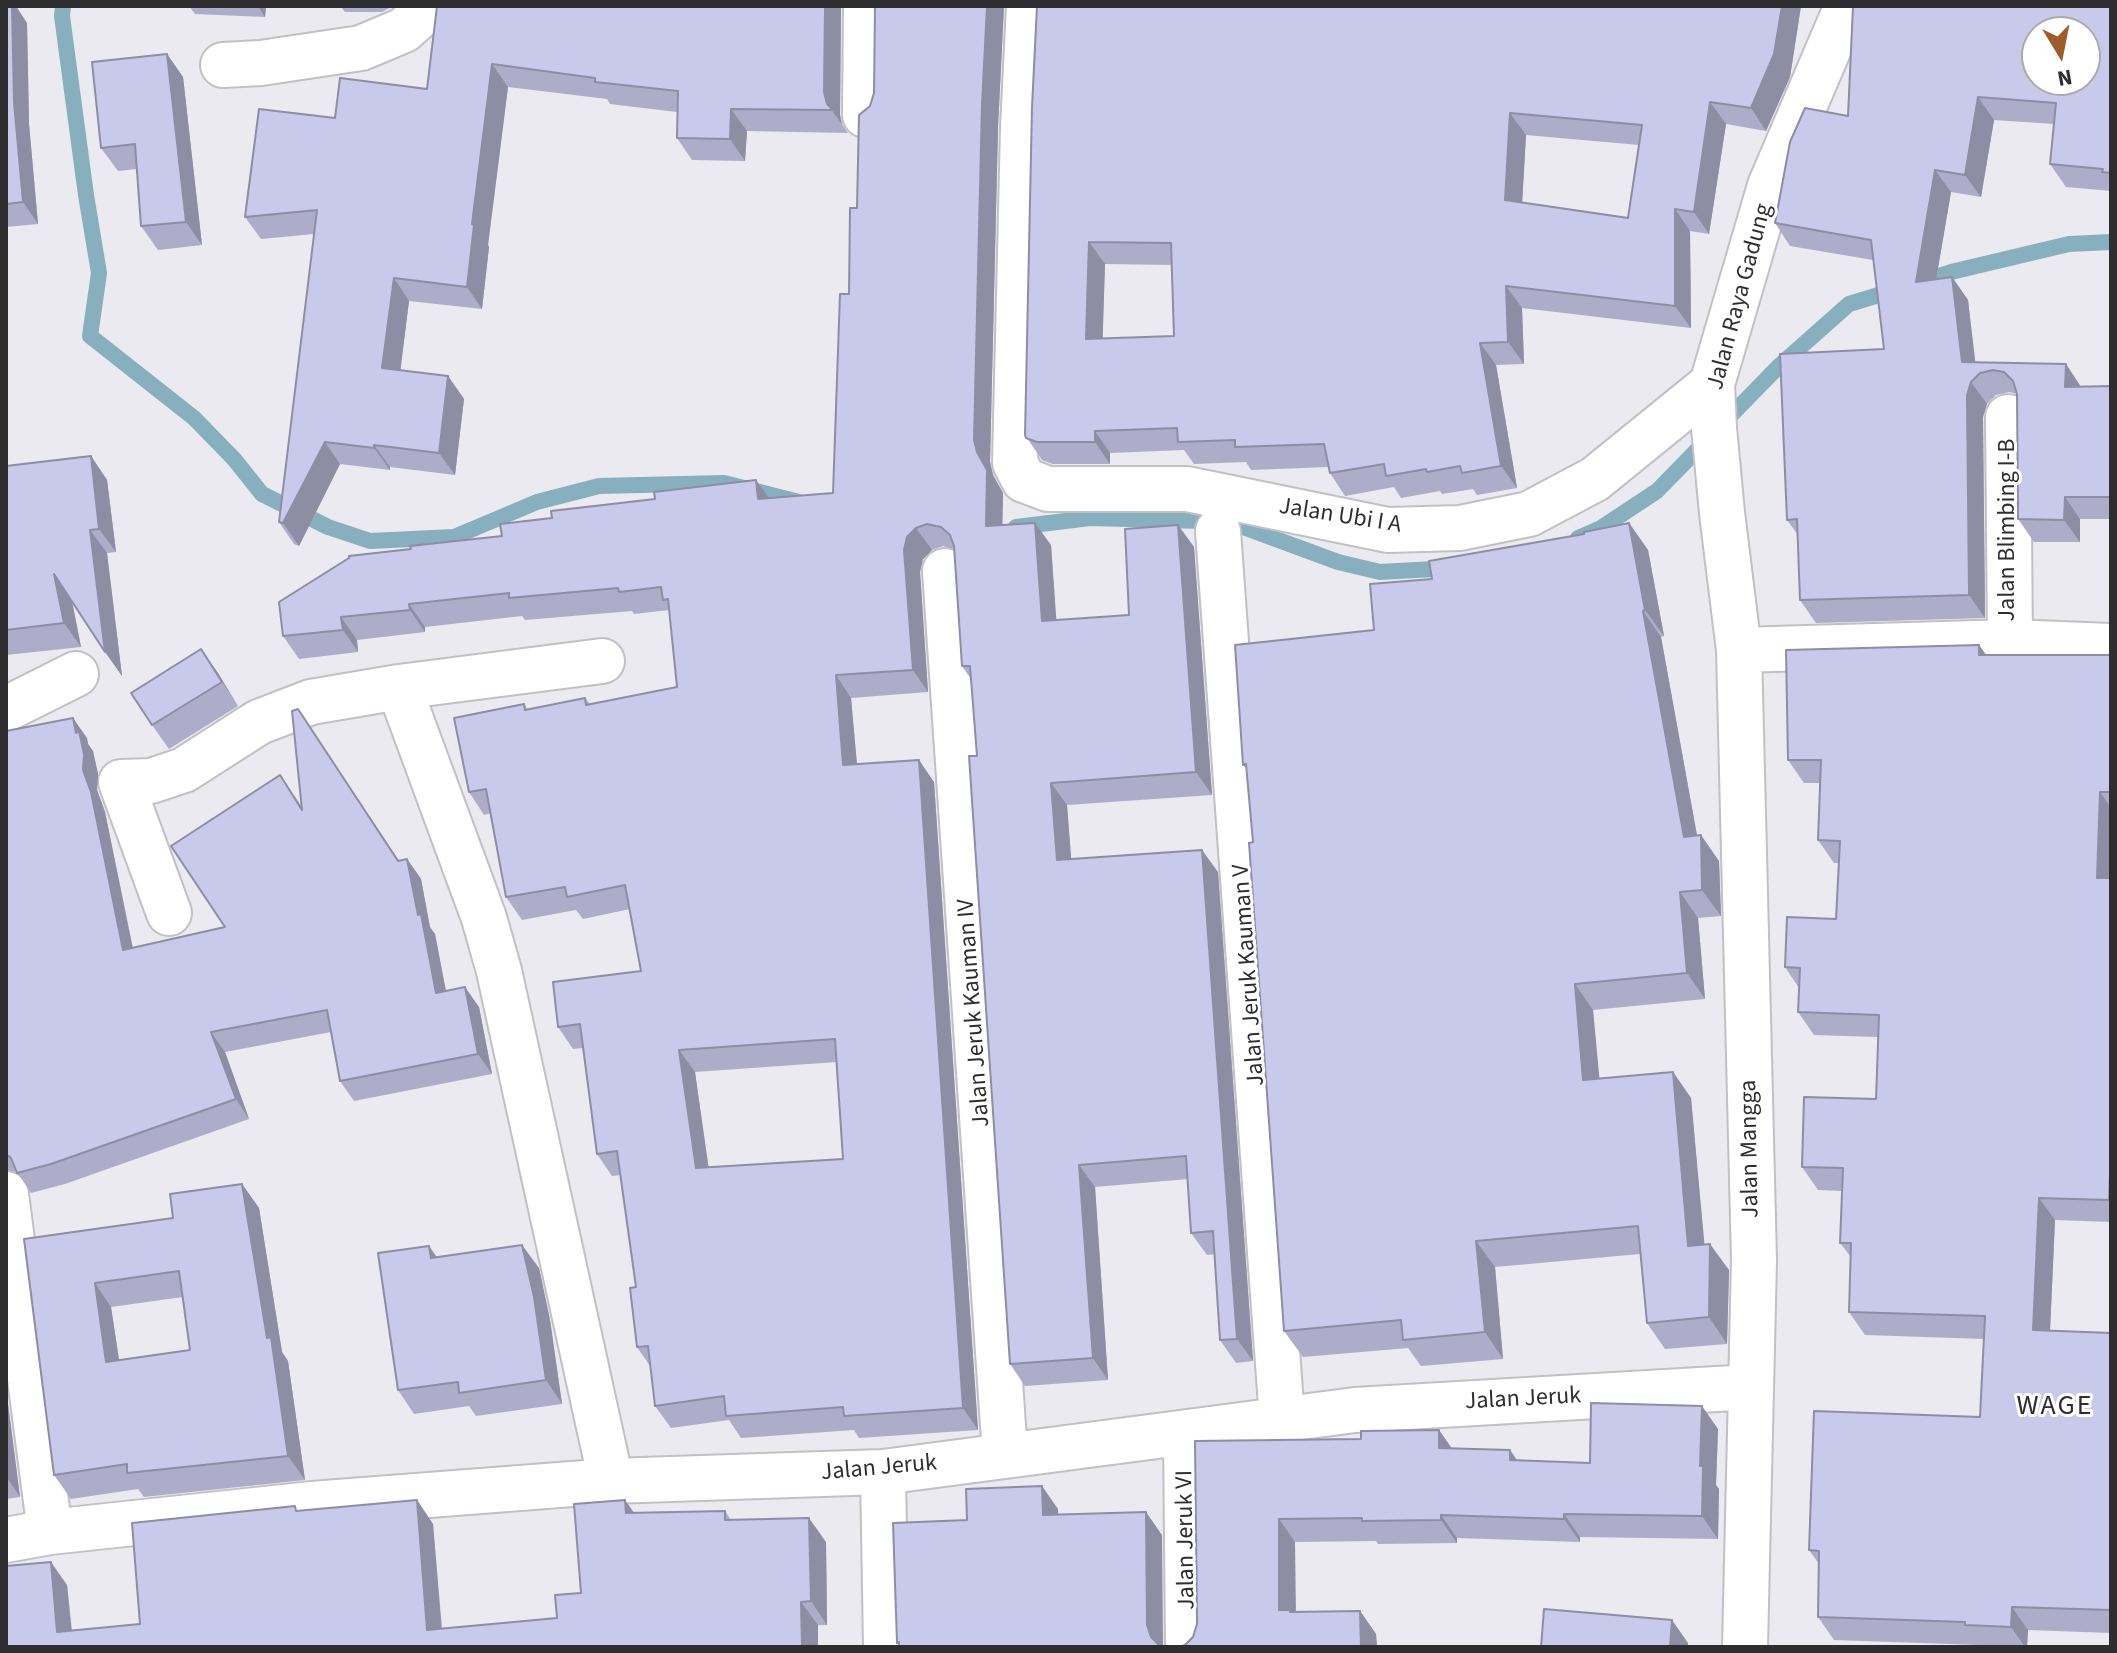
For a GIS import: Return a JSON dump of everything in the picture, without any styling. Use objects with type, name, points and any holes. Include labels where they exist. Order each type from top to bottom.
[{"type":"street","points":[[223,65],[261,63],[361,48],[404,30],[424,12],[424,6]]},
{"type":"street","points":[[865,115],[866,6]]},
{"type":"street","name":"Jalan Ubi I A","points":[[1029,6],[1015,463],[1024,480],[1048,489],[1187,489],[1388,530],[1460,528],[1529,514],[1595,479],[1712,384]]},
{"type":"street","name":"Jalan Raya Gadung","points":[[1739,650],[1722,513],[1712,384],[1770,186],[1847,6]]},
{"type":"street","name":"Jalan Blimbing I-B","points":[[2008,417],[2010,642]]},
{"type":"street","name":"Jalan Jeruk Kauman V","points":[[1218,531],[1282,1419]]},
{"type":"street","name":"Jalan Jeruk Kauman IV","points":[[945,571],[1005,1455]]},
{"type":"street","points":[[1739,650],[2010,642],[2111,646]]},
{"type":"street","name":"Jalan Mangga","points":[[1739,650],[1754,1260],[1745,1647]]},
{"type":"street","points":[[169,913],[121,782],[151,781],[184,770],[259,722],[311,702],[399,687],[602,661]]},
{"type":"street","points":[[6,709],[76,674]]},
{"type":"street","points":[[399,687],[484,918],[499,971],[611,1481]]},
{"type":"street","points":[[6,1194],[50,1532]]},
{"type":"street","name":"Jalan Jeruk","points":[[6,1540],[50,1532],[312,1504],[611,1481],[883,1472],[1355,1410],[1751,1387]]},
{"type":"street","name":"Jalan Jeruk VI","points":[[1186,1432],[1188,1647]]},
{"type":"street","points":[[883,1472],[886,1647]]},
{"type":"building","points":[[6,6],[12,6],[14,102],[23,202],[6,204]]},
{"type":"building","points":[[437,6],[825,6],[824,92],[827,104],[833,110],[731,109],[730,139],[677,138],[678,91],[595,82],[595,78],[492,64],[467,287],[394,278],[382,368],[448,376],[439,453],[325,442],[283,523],[279,522],[317,210],[245,217],[259,109],[335,118],[340,78],[427,89]]},
{"type":"building","points":[[875,6],[987,6],[974,440],[987,470],[986,526],[1035,523],[1042,621],[1129,615],[1125,529],[1178,525],[1196,772],[1051,783],[1057,860],[1202,850],[1237,1339],[1220,1340],[1213,1231],[1191,1233],[1186,1156],[1079,1165],[1093,1358],[1010,1364],[969,756],[977,756],[970,666],[962,666],[954,546],[950,535],[941,527],[927,524],[916,528],[907,537],[904,550],[913,670],[836,675],[843,765],[919,760],[963,1408],[844,1416],[843,1407],[726,1416],[724,1396],[655,1406],[648,1346],[637,1347],[630,1288],[636,1287],[617,1151],[597,1154],[580,1024],[558,1027],[553,982],[641,971],[625,885],[567,897],[565,887],[506,897],[486,789],[469,792],[454,718],[524,704],[525,710],[585,698],[586,705],[677,687],[668,599],[663,600],[661,587],[509,598],[509,593],[409,604],[410,610],[341,617],[343,630],[283,636],[279,602],[349,556],[502,536],[500,524],[552,518],[551,511],[655,499],[654,492],[756,480],[758,499],[833,493],[840,294],[849,294],[850,208],[857,208],[859,115],[870,106],[874,93]],"holes":[[[835,1039],[843,1159],[696,1168],[679,1050]]]},
{"type":"building","points":[[1037,6],[1782,6],[1774,54],[1751,108],[1710,102],[1694,212],[1675,209],[1675,306],[1506,286],[1508,342],[1480,343],[1501,466],[1462,473],[1460,466],[1386,476],[1384,464],[1330,473],[1324,444],[1235,447],[1235,440],[1178,442],[1177,428],[1095,431],[1095,442],[1037,442],[1026,438],[1032,107]],"holes":[[[1510,113],[1642,125],[1628,218],[1505,200]],[[1089,242],[1171,243],[1174,336],[1086,339]]]},
{"type":"building","points":[[1853,6],[2111,6],[2111,173],[2102,172],[2103,169],[2050,164],[2056,103],[1978,97],[1965,175],[1935,170],[1916,282],[1952,277],[1962,362],[2066,364],[2065,387],[2111,386],[2111,497],[2065,497],[2064,520],[2018,519],[2017,394],[2013,381],[2004,372],[1993,370],[1980,373],[1971,382],[1967,395],[1969,595],[1800,600],[1797,519],[1787,520],[1780,354],[1884,349],[1871,240],[1775,223],[1790,142],[1805,108],[1848,116]]},
{"type":"building","points":[[167,54],[186,222],[141,226],[135,144],[101,148],[92,62]]},
{"type":"building","points":[[91,456],[99,529],[90,530],[105,652],[54,574],[64,623],[6,630],[6,466]]},
{"type":"building","points":[[1629,523],[1684,837],[1701,835],[1702,890],[1680,892],[1687,973],[1575,984],[1583,1080],[1673,1072],[1688,1246],[1710,1244],[1709,1317],[1647,1323],[1638,1226],[1476,1241],[1485,1332],[1403,1340],[1401,1320],[1284,1331],[1249,843],[1253,842],[1246,764],[1243,765],[1235,645],[1374,630],[1370,584],[1432,579],[1429,561],[1584,534]]},
{"type":"building","points":[[1979,645],[1979,655],[2110,655],[2111,792],[2100,792],[2097,878],[2111,878],[2109,1200],[2039,1198],[2033,1330],[2111,1333],[2111,1610],[2012,1607],[2011,1627],[1965,1625],[1965,1622],[1818,1617],[1819,1551],[1809,1550],[1814,1411],[1980,1417],[1985,1316],[1849,1312],[1851,1243],[1840,1243],[1843,1168],[1802,1167],[1804,1097],[1876,1099],[1879,1015],[1798,1012],[1800,968],[1785,967],[1787,917],[1836,919],[1840,841],[1818,840],[1821,760],[1788,760],[1786,650]]},
{"type":"building","points":[[201,649],[222,682],[152,725],[131,693]]},
{"type":"building","points":[[298,709],[398,861],[407,859],[436,993],[465,987],[478,1054],[340,1081],[327,1010],[211,1032],[236,1099],[17,1173],[6,1154],[6,731],[73,718],[84,754],[83,770],[91,792],[123,950],[225,927],[171,846],[280,775],[302,810],[292,711]]},
{"type":"building","points":[[242,1184],[267,1338],[271,1337],[288,1456],[127,1473],[127,1464],[54,1475],[24,1239],[173,1218],[170,1194]],"holes":[[[179,1271],[190,1350],[106,1362],[95,1283]]]},
{"type":"building","points":[[522,1245],[534,1297],[546,1380],[459,1393],[458,1382],[398,1390],[378,1253],[429,1246],[431,1258]]},
{"type":"building","points":[[1591,1403],[1702,1406],[1702,1516],[1564,1514],[1564,1519],[1441,1515],[1441,1520],[1279,1519],[1279,1610],[1360,1611],[1361,1647],[1179,1647],[1193,1637],[1197,1624],[1195,1441],[1361,1439],[1361,1431],[1439,1430],[1439,1448],[1510,1450],[1510,1460],[1590,1463]]},
{"type":"building","points":[[1042,1486],[1043,1515],[1146,1512],[1147,1625],[1151,1637],[1166,1647],[899,1647],[893,1523],[967,1520],[966,1489]]},
{"type":"building","points":[[417,1500],[427,1630],[557,1618],[555,1595],[581,1593],[574,1504],[625,1500],[626,1513],[725,1511],[725,1520],[809,1518],[811,1601],[801,1602],[802,1647],[6,1647],[6,1566],[51,1562],[57,1632],[140,1624],[132,1523],[295,1506],[296,1511]]},
{"type":"building","points":[[1544,1609],[1672,1620],[1670,1647],[1541,1647]]},
{"type":"waterway","points":[[63,6],[86,195],[99,273],[90,336],[194,418],[234,459],[262,494],[328,527],[370,541],[454,537],[537,502],[599,486],[724,483],[799,502]]},
{"type":"waterway","points":[[1917,283],[2069,244],[2111,242]]},
{"type":"waterway","points":[[1578,538],[1601,528],[1657,491],[1778,367],[1849,304],[1895,290]]},
{"type":"waterway","points":[[1016,527],[1090,518],[1235,524],[1338,562],[1380,572],[1452,568]]},
{"type":"district","name":"WAGE","points":[[2055,1408]]}]
